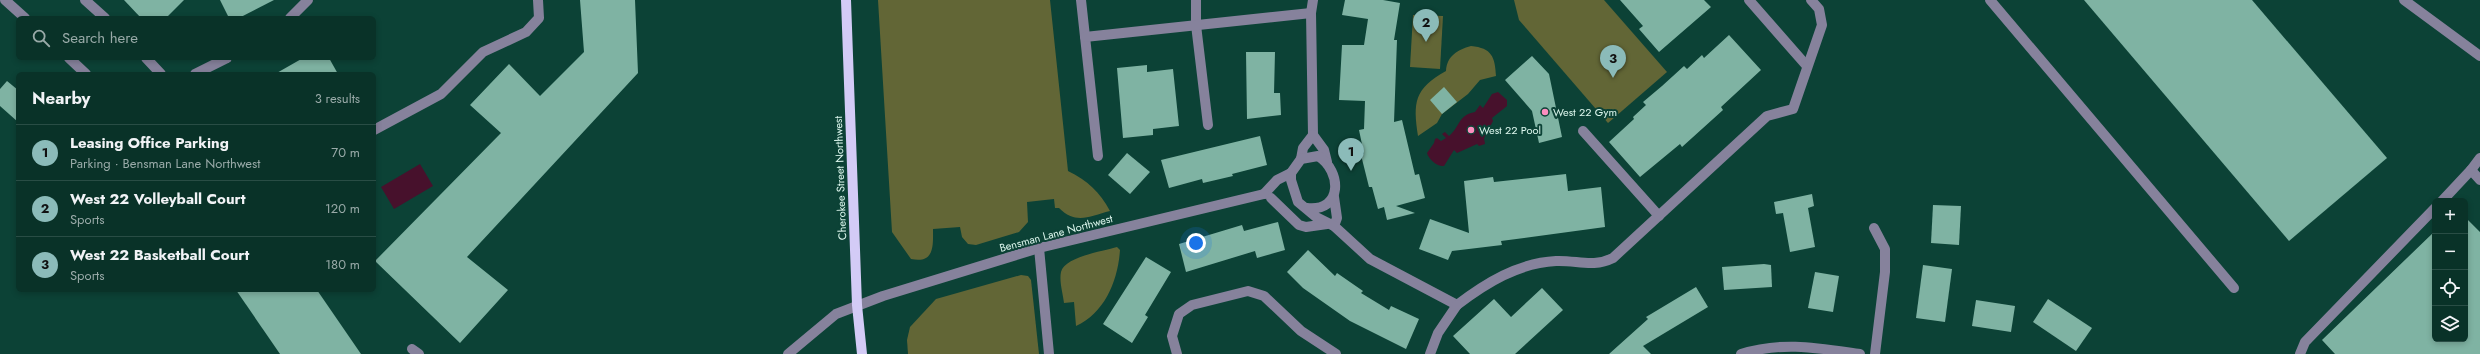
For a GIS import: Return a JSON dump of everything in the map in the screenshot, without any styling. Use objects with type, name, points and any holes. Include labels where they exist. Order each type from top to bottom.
[{"type":"main road","name":"Cherokee Street Northwest","points":[[846,0],[857,305],[862,354]]},
{"type":"street","points":[[5,0],[23,16]]},
{"type":"street","points":[[85,0],[103,16]]},
{"type":"street","points":[[292,16],[308,0]]},
{"type":"street","points":[[376,129],[441,94],[483,52],[526,32],[539,18],[538,0]]},
{"type":"street","points":[[1081,0],[1098,156]]},
{"type":"street","points":[[1196,0],[1196,25],[1208,125]]},
{"type":"street","points":[[1267,196],[1299,225],[1306,227],[1331,225],[1337,218],[1334,198],[1335,188],[1324,150],[1313,135],[1311,13],[1313,0]]},
{"type":"street","points":[[1749,0],[1806,65]]},
{"type":"street","points":[[1430,354],[1438,333],[1457,305],[1496,278],[1531,265],[1556,261],[1592,265],[1602,263],[1613,258],[1767,116],[1792,109],[1806,65],[1822,25],[1819,9],[1811,0]]},
{"type":"street","points":[[1990,0],[2234,288]]},
{"type":"street","points":[[2404,0],[2480,56]]},
{"type":"street","points":[[1085,37],[1311,13]]},
{"type":"street","points":[[73,60],[84,72]]},
{"type":"street","points":[[148,60],[159,72]]},
{"type":"street","points":[[199,72],[223,60]]},
{"type":"street","points":[[1583,131],[1658,216]]},
{"type":"street","points":[[1267,196],[1277,180],[1291,173],[1301,159],[1303,148],[1313,135]]},
{"type":"street","points":[[1301,159],[1318,156],[1327,162]]},
{"type":"street","points":[[2445,198],[2480,158]]},
{"type":"street","points":[[2471,170],[2480,180]]},
{"type":"street","points":[[1291,173],[1291,180],[1298,202]]},
{"type":"street","points":[[1267,196],[1298,202],[1331,225],[1370,258],[1457,305]]},
{"type":"street","name":"Bensman Lane Northwest","points":[[788,354],[828,320],[857,305],[1039,248],[1267,196]]},
{"type":"street","points":[[1307,208],[1317,210],[1329,203],[1334,198]]},
{"type":"street","points":[[2300,354],[2305,342],[2432,211]]},
{"type":"street","points":[[1874,228],[1884,249],[1885,272],[1874,354]]},
{"type":"street","points":[[1039,248],[1049,354]]},
{"type":"street","points":[[1177,354],[1172,336],[1179,314],[1192,305],[1248,291],[1264,296],[1301,331],[1336,354]]},
{"type":"street","points":[[1741,354],[1758,348],[1796,345],[1860,354]]},
{"type":"green space","points":[[878,0],[1050,0],[1068,171],[1082,179],[1093,188],[1102,198],[1110,211],[1090,217],[1077,218],[1065,213],[1059,208],[1055,208],[1054,199],[1027,202],[1028,222],[1019,232],[976,245],[968,244],[962,237],[960,227],[933,229],[933,241],[929,256],[925,259],[919,260],[911,259],[892,232]]},
{"type":"green space","points":[[1514,0],[1604,0],[1667,72],[1608,123],[1519,20]]},
{"type":"green space","points":[[1413,15],[1443,16],[1440,69],[1410,67]]},
{"type":"green space","points":[[1471,46],[1488,51],[1495,64],[1496,76],[1480,80],[1468,94],[1442,114],[1437,123],[1418,136],[1416,124],[1416,105],[1422,91],[1427,84],[1446,71],[1448,61],[1454,54],[1461,49]]},
{"type":"green space","points":[[1117,247],[1120,250],[1119,261],[1113,284],[1108,294],[1095,313],[1076,326],[1074,302],[1064,303],[1061,272],[1069,262],[1085,255]]},
{"type":"green space","points":[[1021,275],[1028,276],[1031,280],[1039,354],[908,354],[907,340],[910,327],[936,299]]},
{"type":"shaded area","name":"West 22 Pool","points":[[1498,92],[1507,100],[1507,106],[1492,118],[1493,121],[1484,138],[1485,144],[1479,146],[1477,144],[1457,153],[1454,150],[1444,166],[1437,164],[1428,156],[1427,153],[1435,139],[1437,138],[1441,141],[1446,138],[1442,134],[1445,132],[1449,136],[1453,133],[1465,116],[1475,112],[1480,105],[1483,108],[1492,94]]},
{"type":"shaded area","points":[[420,164],[433,186],[394,209],[381,187]]},
{"type":"building","points":[[124,0],[184,0],[168,16],[139,16]]},
{"type":"building","points":[[220,0],[274,0],[243,16],[228,16]]},
{"type":"building","points":[[580,0],[635,0],[638,73],[467,257],[508,290],[460,343],[376,262],[376,260],[501,133],[470,105],[509,64],[540,96],[584,52]]},
{"type":"building","points":[[1345,0],[1383,0],[1400,3],[1394,40],[1397,40],[1394,122],[1402,120],[1415,175],[1419,174],[1425,198],[1396,206],[1415,213],[1387,220],[1384,207],[1378,209],[1372,187],[1369,187],[1361,155],[1364,154],[1359,130],[1364,129],[1365,101],[1339,100],[1342,45],[1364,45],[1368,19],[1342,15]]},
{"type":"building","points":[[1620,0],[1704,0],[1711,7],[1659,52],[1639,29],[1643,26]]},
{"type":"building","points":[[2084,0],[2252,0],[2387,158],[2289,241]]},
{"type":"building","points":[[1729,35],[1761,70],[1721,107],[1723,110],[1682,147],[1680,144],[1640,177],[1609,142],[1634,119],[1633,117],[1646,105],[1643,102],[1684,66],[1687,69],[1702,55],[1704,58]]},
{"type":"building","points":[[1246,52],[1275,52],[1274,93],[1280,93],[1281,115],[1247,119]]},
{"type":"building","points":[[1532,56],[1549,74],[1562,137],[1539,143],[1532,111],[1505,80]]},
{"type":"building","points":[[300,60],[330,60],[337,72],[278,72]]},
{"type":"building","points":[[1147,65],[1147,72],[1173,69],[1179,126],[1153,129],[1153,135],[1123,138],[1117,68]]},
{"type":"building","points":[[7,81],[16,88],[16,120],[0,106],[0,89]]},
{"type":"building","points":[[1444,87],[1457,102],[1442,114],[1430,100]]},
{"type":"building","points":[[1260,136],[1267,165],[1232,174],[1233,176],[1203,183],[1202,179],[1169,188],[1161,160]]},
{"type":"building","points":[[1127,153],[1150,172],[1130,194],[1108,175]]},
{"type":"building","points":[[1566,174],[1568,191],[1601,187],[1605,227],[1501,241],[1502,245],[1452,251],[1448,260],[1419,249],[1430,219],[1469,233],[1464,181],[1493,177],[1494,182]]},
{"type":"building","points":[[1812,194],[1814,206],[1808,208],[1815,247],[1790,252],[1783,213],[1776,214],[1774,202]]},
{"type":"building","points":[[1933,205],[1961,206],[1959,245],[1931,243]]},
{"type":"building","points":[[2468,220],[2480,232],[2480,354],[2335,354],[2322,340],[2432,234],[2432,342],[2468,342]]},
{"type":"building","points":[[1278,222],[1285,250],[1257,258],[1255,251],[1186,272],[1179,244],[1242,225],[1244,231]]},
{"type":"building","points":[[1308,250],[1335,276],[1337,273],[1363,291],[1361,293],[1389,310],[1391,306],[1419,319],[1406,349],[1350,321],[1303,288],[1287,272]]},
{"type":"building","points":[[1146,257],[1171,272],[1145,315],[1148,317],[1132,343],[1103,324]]},
{"type":"building","points":[[1764,264],[1771,265],[1772,287],[1724,290],[1722,267]]},
{"type":"building","points":[[1923,265],[1952,269],[1945,322],[1916,318]]},
{"type":"building","points":[[1815,272],[1839,276],[1833,312],[1808,308]]},
{"type":"building","points":[[1696,287],[1708,307],[1643,346],[1651,354],[1609,354],[1648,319],[1646,317]]},
{"type":"building","points":[[1542,288],[1563,310],[1515,354],[1470,354],[1453,336],[1494,299],[1511,317]]},
{"type":"building","points":[[237,292],[318,292],[361,354],[280,354]]},
{"type":"building","points":[[2048,299],[2092,328],[2076,351],[2033,322]]},
{"type":"building","points":[[1976,300],[2015,306],[2011,332],[1972,326]]},
{"type":"place","name":"West 22 Volleyball Court","points":[[1426,42]]},
{"type":"place","name":"West 22 Basketball Court","points":[[1613,78]]},
{"type":"place","name":"West 22 Gym","points":[[1545,112]]},
{"type":"place","name":"West 22 Pool","points":[[1471,130]]},
{"type":"place","name":"Leasing Office Parking","points":[[1351,171]]}]
